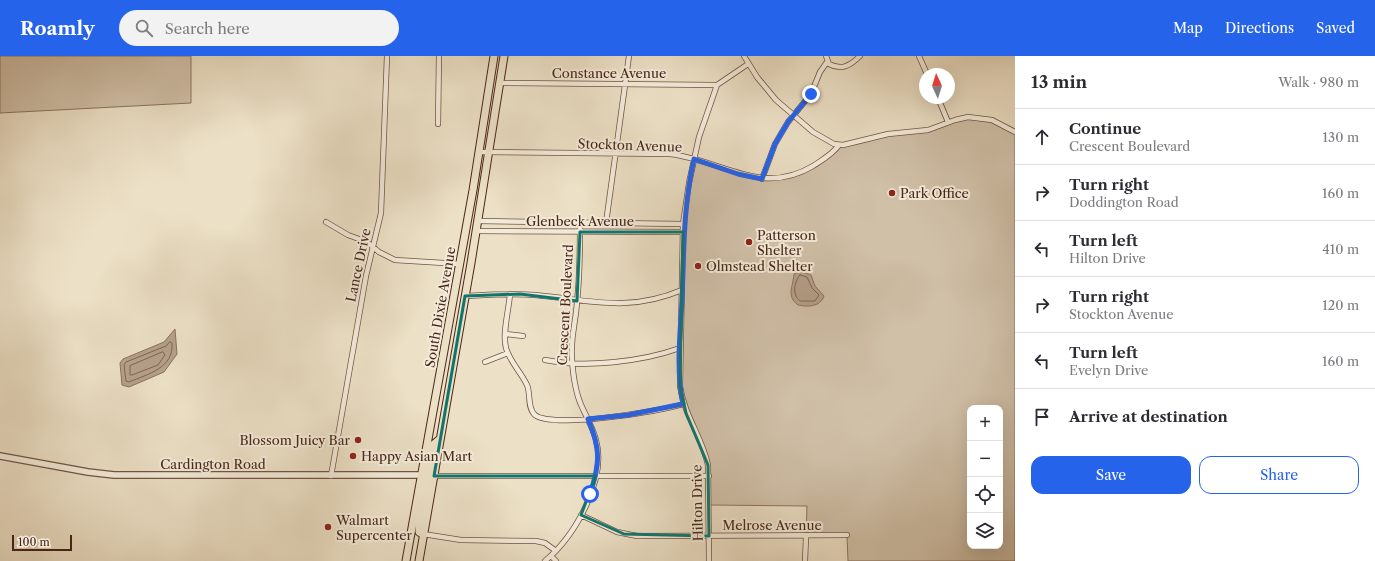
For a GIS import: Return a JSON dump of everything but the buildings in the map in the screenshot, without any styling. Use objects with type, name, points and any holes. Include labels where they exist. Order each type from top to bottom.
[{"type":"main road","name":"South Dixie Avenue","points":[[419,561],[426,517],[427,476],[494,56]]},
{"type":"main road","points":[[499,56],[502,72]]},
{"type":"main road","name":"South Dixie Avenue","points":[[406,561],[417,505],[440,439],[478,221],[504,56]]},
{"type":"main road","points":[[409,549],[413,542],[423,534],[419,532],[420,517],[417,505]]},
{"type":"street","name":"Lance Drive","points":[[331,476],[382,203],[387,56]]},
{"type":"street","points":[[438,124],[439,56]]},
{"type":"street","points":[[606,223],[629,56]]},
{"type":"street","points":[[744,56],[767,90],[793,116],[813,132],[839,145],[888,134],[928,130],[961,118],[976,117],[992,120],[1015,132]]},
{"type":"street","points":[[762,179],[775,144],[793,116],[811,94],[820,72],[827,62],[826,56]]},
{"type":"street","points":[[827,62],[838,67],[846,66],[860,56]]},
{"type":"street","points":[[919,56],[924,68]]},
{"type":"street","points":[[717,85],[748,64]]},
{"type":"street","name":"Constance Avenue","points":[[500,83],[717,85]]},
{"type":"street","name":"Hilton Drive","points":[[709,561],[709,476],[704,450],[683,404],[679,377],[683,224],[689,183],[699,137],[717,85]]},
{"type":"street","points":[[940,104],[948,122]]},
{"type":"street","name":"Stockton Avenue","points":[[479,152],[670,154],[694,159],[738,174],[762,179],[783,178],[802,172],[832,154],[839,145]]},
{"type":"street","name":"Glenbeck Avenue","points":[[478,221],[683,224]]},
{"type":"street","points":[[326,222],[348,235],[367,242],[384,255],[399,260],[460,264]]},
{"type":"street","name":"Crescent Boulevard","points":[[545,561],[556,551],[582,515],[596,476],[599,460],[598,447],[578,396],[572,363],[573,334],[578,301],[580,222]]},
{"type":"street","name":"Glenbeck Avenue","points":[[476,231],[683,232]]},
{"type":"street","points":[[465,296],[510,294],[537,295],[578,301],[628,304],[649,301],[682,290]]},
{"type":"street","points":[[510,294],[506,347],[527,386],[530,407],[534,414],[550,420],[588,419],[628,415],[683,404]]},
{"type":"street","points":[[506,334],[523,336]]},
{"type":"street","points":[[545,360],[572,363],[636,359],[680,348]]},
{"type":"street","points":[[485,362],[508,353]]},
{"type":"street","name":"Cardington Road","points":[[0,456],[88,472],[114,475],[709,476]]},
{"type":"street","name":"Melrose Avenue","points":[[582,515],[617,532],[630,536],[847,536]]},
{"type":"street","points":[[423,534],[461,540],[536,541],[545,544],[556,551]]},
{"type":"street","points":[[805,561],[806,537]]},
{"type":"street","points":[[551,556],[556,561]]},
{"type":"highlighted area","points":[[580,232],[683,232],[680,386],[686,413],[708,465],[709,536],[624,534],[581,515],[596,476],[434,476],[465,296],[520,294],[577,301]]},
{"type":"shaded area","points":[[0,56],[191,56],[191,103],[0,113]]},
{"type":"shaded area","points":[[981,118],[1015,132],[1015,561],[848,561],[847,536],[806,537],[807,506],[709,505],[708,465],[683,404],[680,348],[683,224],[694,159],[738,174],[783,178],[817,163],[839,145],[873,137],[921,131],[955,120]]},
{"type":"water","points":[[800,271],[811,275],[815,286],[824,296],[817,304],[806,306],[798,305],[794,302],[791,291],[794,274]]},
{"type":"water","points":[[175,329],[177,354],[164,372],[129,387],[122,385],[120,363],[123,359],[164,342]]},
{"type":"place","name":"Park Office","points":[[892,193]]},
{"type":"place","name":"Patterson Shelter","points":[[749,242]]},
{"type":"place","name":"Olmstead Shelter","points":[[698,266]]},
{"type":"place","name":"Blossom Juicy Bar","points":[[358,440]]},
{"type":"place","name":"Happy Asian Mart","points":[[353,456]]},
{"type":"place","name":"Walmart Supercenter","points":[[328,527]]},
{"type":"route","points":[[590,494],[596,476],[599,454],[596,439],[588,419],[607,418],[655,411],[683,404],[679,377],[683,270],[683,224],[686,197],[694,159],[738,174],[762,179],[771,153],[783,129],[811,94]]}]
